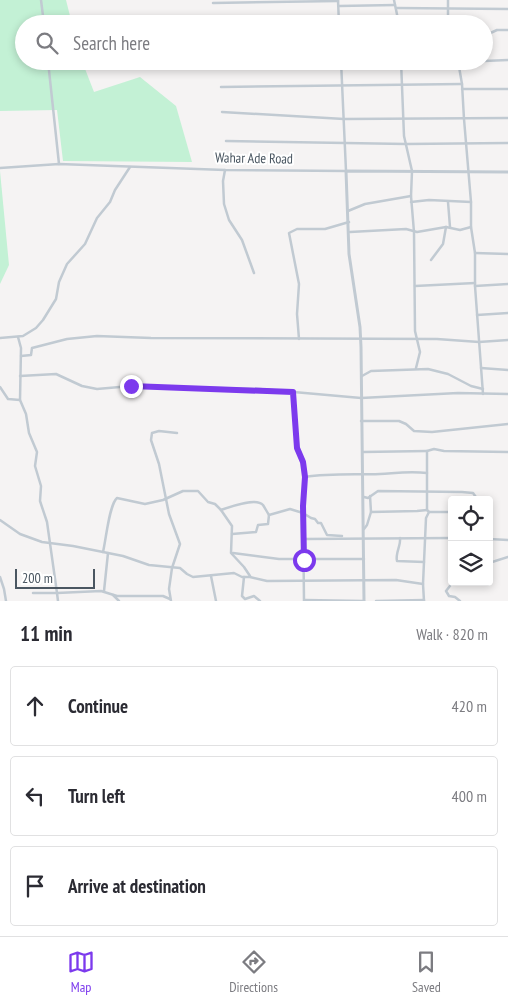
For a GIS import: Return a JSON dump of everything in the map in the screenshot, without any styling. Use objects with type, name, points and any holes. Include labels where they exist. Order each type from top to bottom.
[{"type":"street","points":[[41,0],[43,15]]},
{"type":"street","points":[[394,0],[398,15]]},
{"type":"street","points":[[448,0],[448,15]]},
{"type":"street","points":[[213,3],[338,1],[340,15]]},
{"type":"street","points":[[339,6],[508,9]]},
{"type":"street","points":[[493,32],[508,30]]},
{"type":"street","points":[[493,61],[508,60]]},
{"type":"street","points":[[49,70],[59,164]]},
{"type":"street","points":[[293,392],[297,448],[303,462],[305,477],[303,513],[304,601],[364,601],[361,338],[350,254],[341,70]]},
{"type":"street","points":[[401,70],[406,144],[412,171],[411,202],[414,232],[416,331],[420,352],[416,368]]},
{"type":"street","points":[[459,70],[462,84],[471,202],[471,227],[475,253],[475,285],[483,394]]},
{"type":"street","points":[[221,87],[462,84]]},
{"type":"street","points":[[462,89],[508,89]]},
{"type":"street","points":[[222,112],[344,119],[508,118]]},
{"type":"street","points":[[226,141],[406,144],[508,143]]},
{"type":"street","name":"Wahar Ade Road","points":[[0,168],[59,164],[225,170],[508,172]]},
{"type":"street","points":[[0,338],[18,337],[30,332],[43,320],[56,299],[59,282],[67,264],[85,244],[98,218],[110,202],[115,190],[130,167]]},
{"type":"street","points":[[225,170],[223,182],[224,204],[230,220],[242,240],[254,273]]},
{"type":"street","points":[[348,211],[365,204],[411,196]]},
{"type":"street","points":[[411,202],[429,200],[471,202]]},
{"type":"street","points":[[431,260],[444,241],[448,227],[448,201]]},
{"type":"street","points":[[298,339],[298,284],[289,233],[297,229],[325,229],[349,222]]},
{"type":"street","points":[[350,232],[406,229],[414,232],[448,227],[460,230],[471,227]]},
{"type":"street","points":[[475,253],[508,254]]},
{"type":"street","points":[[415,286],[508,284]]},
{"type":"street","points":[[477,315],[508,313]]},
{"type":"street","points":[[21,356],[31,355],[32,348],[39,346],[67,339],[97,336],[152,338],[361,338],[479,342],[508,340]]},
{"type":"street","points":[[18,337],[21,356],[20,400],[26,414],[29,433],[37,452],[35,466],[40,486],[40,500],[46,522],[58,601]]},
{"type":"street","points":[[362,376],[371,371],[416,368],[436,370],[471,386],[483,389]]},
{"type":"street","points":[[481,368],[508,370]]},
{"type":"street","points":[[20,376],[56,374],[82,386],[97,389],[131,386],[293,392],[361,398],[458,393],[508,394]]},
{"type":"street","points":[[0,387],[8,399],[20,400]]},
{"type":"street","points":[[361,421],[399,421],[414,431],[432,432],[508,424]]},
{"type":"street","points":[[170,600],[169,589],[172,568],[180,544],[165,499],[159,464],[151,440],[152,433],[159,431],[177,433]]},
{"type":"street","points":[[362,452],[428,451],[434,449],[444,451],[508,452]]},
{"type":"street","points":[[376,601],[424,601],[422,584],[428,511],[428,451]]},
{"type":"street","points":[[305,477],[325,474],[427,472]]},
{"type":"street","points":[[103,552],[114,500],[122,498],[145,504],[165,499],[182,491],[198,491],[208,502],[215,504],[221,510],[232,526],[231,553],[244,567],[250,577]]},
{"type":"street","points":[[364,497],[368,498],[378,491],[467,492],[476,496]]},
{"type":"street","points":[[364,529],[371,512],[370,496]]},
{"type":"street","points":[[221,510],[258,501],[263,504],[269,515],[268,524],[258,525],[256,532],[232,534]]},
{"type":"street","points":[[269,515],[290,509],[303,513],[321,523],[327,535],[346,538]]},
{"type":"street","points":[[371,512],[448,512]]},
{"type":"street","points":[[0,520],[20,534],[34,540],[123,556],[149,565],[180,568],[193,577],[234,573],[244,577],[267,581],[396,580],[422,584]]},
{"type":"street","points":[[304,539],[364,537],[448,538]]},
{"type":"street","points":[[400,538],[400,545],[396,556],[397,561],[424,562]]},
{"type":"street","points":[[493,539],[508,540]]},
{"type":"street","points":[[104,591],[108,553]]},
{"type":"street","points":[[231,553],[280,559],[364,559]]},
{"type":"street","points":[[493,562],[508,557]]},
{"type":"street","points":[[211,576],[216,601]]},
{"type":"street","points":[[244,577],[242,596],[245,599],[254,596],[260,601]]},
{"type":"street","points":[[0,578],[6,601]]},
{"type":"street","points":[[450,586],[446,591],[449,596],[455,597],[460,601]]},
{"type":"street","points":[[33,593],[104,591],[113,595],[134,597],[163,596],[170,600]]},
{"type":"street","points":[[113,595],[119,601]]},
{"type":"green space","points":[[0,0],[66,0],[70,15],[15,15],[15,70],[85,70],[94,92],[140,77],[176,106],[192,162],[63,161],[57,110],[0,111]]},
{"type":"green space","points":[[0,171],[9,265],[0,284]]},
{"type":"route","points":[[131,386],[260,389],[293,392],[297,448],[305,470],[303,506],[304,560]]}]
